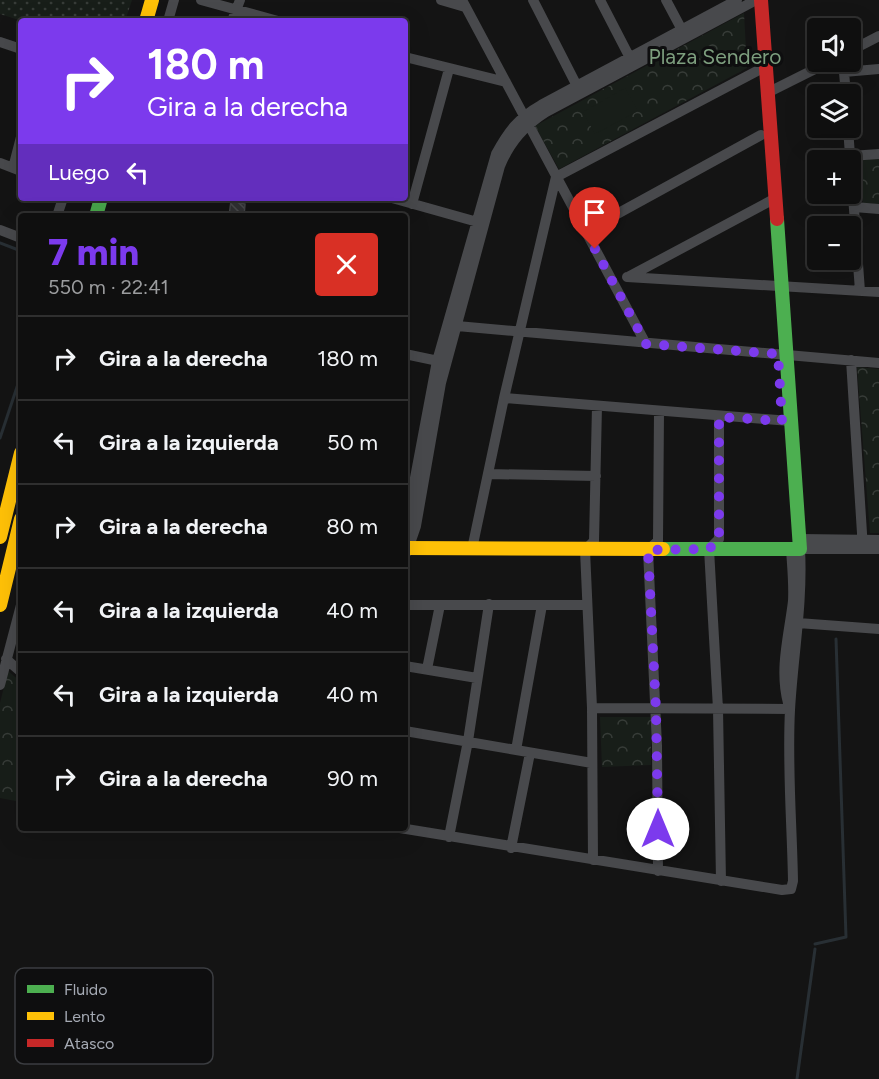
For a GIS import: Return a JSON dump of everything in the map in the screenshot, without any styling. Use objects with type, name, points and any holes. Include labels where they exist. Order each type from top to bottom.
[{"type":"street","points":[[147,18],[152,0]]},
{"type":"street","points":[[158,18],[163,0]]},
{"type":"street","points":[[169,18],[174,0]]},
{"type":"street","points":[[201,0],[237,5],[270,18]]},
{"type":"street","points":[[441,0],[464,3],[646,344]]},
{"type":"street","points":[[533,0],[577,86]]},
{"type":"street","points":[[600,0],[629,56]]},
{"type":"street","points":[[666,0],[682,30]]},
{"type":"street","points":[[526,119],[629,56],[747,0]]},
{"type":"street","points":[[747,0],[757,72],[761,135],[771,201]]},
{"type":"street","points":[[408,829],[511,848],[782,890],[790,889],[794,881],[790,709],[801,602],[776,287],[766,93],[747,0]]},
{"type":"street","points":[[442,362],[457,326],[496,154],[511,127],[747,0]]},
{"type":"street","points":[[861,45],[879,36]]},
{"type":"street","points":[[0,42],[18,48]]},
{"type":"street","points":[[408,58],[506,82]]},
{"type":"street","points":[[861,68],[879,69]]},
{"type":"street","points":[[412,204],[449,69]]},
{"type":"street","points":[[473,544],[504,398],[556,177],[757,72]]},
{"type":"street","points":[[766,93],[809,72]]},
{"type":"street","points":[[586,231],[761,135]]},
{"type":"street","points":[[861,155],[879,154]]},
{"type":"street","points":[[0,163],[17,170]]},
{"type":"street","points":[[402,201],[480,222]]},
{"type":"street","points":[[614,284],[771,201]]},
{"type":"street","points":[[854,204],[860,291]]},
{"type":"street","points":[[854,207],[879,208]]},
{"type":"street","points":[[408,539],[433,422],[442,362],[480,222]]},
{"type":"street","points":[[0,230],[18,237]]},
{"type":"street","points":[[627,277],[879,292]]},
{"type":"street","points":[[457,326],[879,363]]},
{"type":"street","points":[[408,355],[442,362]]},
{"type":"street","points":[[851,360],[863,544]]},
{"type":"street","points":[[504,398],[786,421]]},
{"type":"street","points":[[593,860],[592,708],[587,605],[589,545],[596,476],[597,406]]},
{"type":"street","points":[[658,871],[653,545],[659,412]]},
{"type":"street","points":[[719,417],[714,544],[721,881]]},
{"type":"street","points":[[0,605],[18,544],[0,539],[18,465]]},
{"type":"street","points":[[488,474],[596,476]]},
{"type":"street","points":[[408,544],[863,544],[879,540]]},
{"type":"street","points":[[790,709],[784,689],[784,657],[793,599],[796,544]]},
{"type":"street","points":[[863,544],[879,549]]},
{"type":"street","points":[[449,837],[468,741],[489,604]]},
{"type":"street","points":[[427,669],[440,605]]},
{"type":"street","points":[[516,750],[542,605]]},
{"type":"street","points":[[408,606],[587,605]]},
{"type":"street","points":[[0,685],[18,616]]},
{"type":"street","points":[[798,623],[879,629]]},
{"type":"street","points":[[6,659],[18,669]]},
{"type":"street","points":[[408,666],[477,678]]},
{"type":"street","points":[[592,708],[790,709]]},
{"type":"street","points":[[408,731],[592,763]]},
{"type":"street","points":[[511,848],[530,753]]},
{"type":"green space","points":[[0,0],[132,0],[126,18],[18,20],[0,14]]},
{"type":"green space","name":"Plaza Sendero","points":[[744,13],[747,68],[559,169],[535,126]]},
{"type":"green space","points":[[625,88],[638,111],[595,134],[583,112]]},
{"type":"green space","points":[[879,158],[879,204],[863,203],[861,160]]},
{"type":"green space","points":[[857,367],[879,369],[879,533],[870,533]]},
{"type":"green space","points":[[8,671],[18,679],[18,801],[0,798],[0,703]]},
{"type":"green space","points":[[600,717],[651,717],[651,765],[602,767]]},
{"type":"building","points":[[231,201],[245,204],[244,213],[229,213]]},
{"type":"waterway","points":[[0,243],[18,250]]},
{"type":"waterway","points":[[0,438],[18,384]]},
{"type":"waterway","points":[[815,944],[846,937],[836,639]]},
{"type":"waterway","points":[[797,1079],[815,949]]},
{"type":"traffic: fast","points":[[97,213],[100,201]]},
{"type":"traffic: fast","points":[[663,549],[800,549],[777,219]]},
{"type":"traffic: slow","points":[[147,18],[152,0]]},
{"type":"traffic: slow","points":[[0,537],[18,465]]},
{"type":"traffic: slow","points":[[0,605],[18,531]]},
{"type":"traffic: slow","points":[[408,548],[663,549]]},
{"type":"traffic: jam","points":[[761,0],[777,219]]},
{"type":"route","points":[[595,249],[646,344],[778,354],[782,421],[719,417],[719,539],[709,549],[648,550],[656,709],[658,829]]}]
